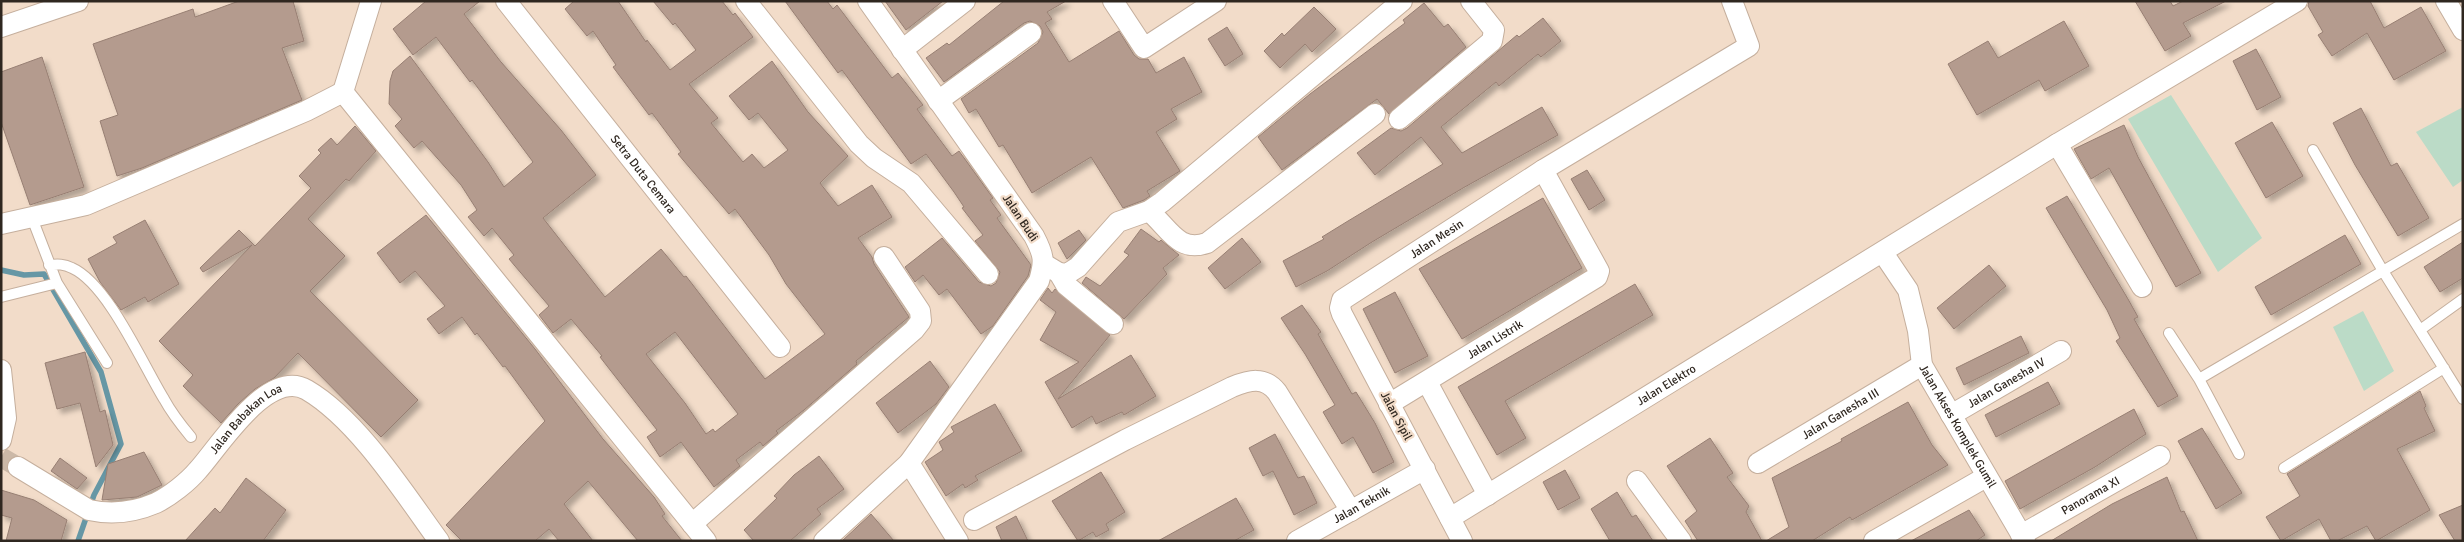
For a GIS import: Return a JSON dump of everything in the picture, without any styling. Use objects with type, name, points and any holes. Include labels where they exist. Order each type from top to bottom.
[{"type":"street","points":[[1,27],[78,1]]},
{"type":"street","points":[[1,224],[86,205],[306,111],[343,92],[371,1]]},
{"type":"street","name":"Setra Duta Cemara","points":[[506,1],[780,347]]},
{"type":"street","points":[[746,1],[859,144],[874,158],[911,183],[988,274]]},
{"type":"street","name":"Jalan Budi","points":[[868,1],[1034,236],[1051,269]]},
{"type":"street","points":[[902,50],[965,1]]},
{"type":"street","points":[[1113,1],[1144,48],[1216,1]]},
{"type":"street","points":[[1051,269],[1067,274],[1078,267],[1118,222],[1149,211],[1402,1]]},
{"type":"street","points":[[1399,120],[1492,41],[1494,30],[1471,1]]},
{"type":"street","points":[[1543,170],[1749,46],[1732,1]]},
{"type":"street","name":"Jalan Elektro","points":[[1450,518],[1884,253],[2057,144],[2296,1]]},
{"type":"street","points":[[2446,1],[2463,30]]},
{"type":"street","points":[[938,101],[1031,34]]},
{"type":"street","points":[[343,92],[706,541]]},
{"type":"street","points":[[1149,211],[1181,243],[1194,248],[1207,244],[1375,114]]},
{"type":"street","points":[[2057,144],[2142,287]]},
{"type":"street","name":"Jalan Listrik","points":[[1389,404],[1594,280],[1599,274],[1543,170]]},
{"type":"street","name":"Jalan Mesin","points":[[1342,314],[1340,308],[1342,300],[1543,170]]},
{"type":"street","name":"Jalan Akses Komplek Gumil","points":[[1884,253],[1908,290],[1918,331],[1922,365],[2023,538]]},
{"type":"street","points":[[692,524],[914,330],[921,321],[920,311],[884,256]]},
{"type":"street","points":[[1051,269],[1066,285],[1113,324]]},
{"type":"street","points":[[824,541],[909,463],[1039,281],[1051,269]]},
{"type":"street","name":"Jalan Sipil","points":[[1342,314],[1462,541]]},
{"type":"street","name":"Jalan Ganesha IV","points":[[1951,416],[2061,351]]},
{"type":"street","name":"Jalan Ganesha III","points":[[1758,463],[1922,365]]},
{"type":"street","points":[[1,370],[6,418],[1,440]]},
{"type":"street","points":[[974,520],[1125,440],[1248,380],[1259,380],[1272,386],[1277,392],[1351,511]]},
{"type":"street","points":[[1427,382],[1488,494]]},
{"type":"street","name":"Jalan Babakan Loa","points":[[18,467],[89,510],[103,513],[133,510],[157,502],[196,472],[238,421],[263,398],[286,387],[296,387],[306,389],[341,417],[378,459],[439,541]]},
{"type":"street","name":"Panorama XI","points":[[2023,538],[2160,456]]},
{"type":"street","points":[[909,463],[958,541]]},
{"type":"street","name":"Jalan Teknik","points":[[1297,541],[1425,469]]},
{"type":"street","points":[[1874,541],[1986,477]]},
{"type":"street","points":[[1638,481],[1681,541]]},
{"type":"lane","points":[[2313,150],[2383,271],[2463,399]]},
{"type":"lane","points":[[32,218],[57,283],[107,363]]},
{"type":"lane","points":[[2199,379],[2463,224]]},
{"type":"lane","points":[[49,265],[62,264],[73,268],[98,290],[130,340],[165,401],[191,437]]},
{"type":"lane","points":[[1,297],[57,283]]},
{"type":"lane","points":[[2420,330],[2463,299]]},
{"type":"lane","points":[[2169,333],[2199,379],[2239,454]]},
{"type":"lane","points":[[2284,468],[2444,368]]},
{"type":"green space","points":[[2171,95],[2262,238],[2218,272],[2128,119]]},
{"type":"green space","points":[[2463,107],[2463,180],[2453,187],[2416,132]]},
{"type":"green space","points":[[2363,311],[2394,371],[2364,391],[2333,327]]},
{"type":"building","points":[[239,1],[293,1],[304,41],[282,48],[302,100],[142,168],[117,176],[100,121],[118,115],[93,44],[193,9],[195,17]]},
{"type":"building","points":[[426,1],[480,1],[464,14],[501,62],[561,130],[596,175],[543,218],[605,297],[661,249],[684,277],[686,276],[765,379],[825,334],[786,284],[769,255],[735,209],[729,214],[678,154],[681,152],[652,113],[649,115],[613,67],[616,65],[593,31],[587,36],[565,9],[574,1],[618,1],[646,42],[647,40],[670,70],[696,50],[675,23],[673,25],[653,1],[722,1],[733,15],[735,13],[753,37],[689,84],[718,118],[711,123],[743,162],[752,154],[764,168],[788,150],[758,113],[749,120],[729,96],[772,61],[808,112],[848,156],[820,183],[838,206],[872,185],[892,217],[858,238],[909,317],[856,361],[857,364],[804,410],[776,431],[778,433],[763,446],[760,442],[736,460],[740,466],[714,487],[681,442],[660,457],[647,437],[657,430],[600,357],[602,356],[571,319],[553,333],[539,315],[549,306],[509,259],[514,255],[492,228],[484,236],[468,217],[477,210],[461,185],[422,141],[414,148],[395,126],[402,119],[389,104],[390,81],[393,71],[410,56],[488,162],[504,187],[533,162],[472,80],[470,82],[436,37],[413,55],[393,29]],"holes":[[[675,332],[738,414],[715,432],[713,429],[706,434],[685,403],[646,354]]]},
{"type":"building","points":[[785,1],[827,1],[833,9],[837,5],[892,78],[898,73],[923,105],[917,109],[952,156],[959,151],[993,198],[990,200],[1001,215],[997,218],[1031,265],[1028,276],[993,326],[981,334],[947,289],[939,295],[923,275],[915,282],[905,267],[942,238],[979,282],[991,286],[996,283],[1000,272],[975,241],[983,235],[962,208],[964,207],[926,154],[911,164],[842,70],[838,73]]},
{"type":"building","points":[[885,1],[943,1],[906,30]]},
{"type":"building","points":[[1004,1],[1066,1],[1047,12],[1052,19],[1045,23],[1069,62],[1119,31],[1134,55],[1139,59],[1148,59],[1156,73],[1184,57],[1202,92],[1171,109],[1177,119],[1156,132],[1180,171],[1147,191],[1150,196],[1144,200],[1123,208],[1091,157],[1032,193],[1003,145],[999,147],[976,109],[969,113],[961,99],[1038,43],[1043,32],[1040,26],[1030,21],[1024,23],[944,82],[926,58],[947,43],[949,45]]},
{"type":"building","points":[[2135,1],[2170,1],[2173,6],[2183,1],[2226,1],[2183,23],[2191,36],[2165,51]]},
{"type":"building","points":[[2309,1],[2370,1],[2384,28],[2421,7],[2446,51],[2394,80],[2367,33],[2332,56],[2318,35],[2323,32],[2308,6]]},
{"type":"building","points":[[1424,3],[1444,27],[1448,24],[1466,47],[1389,114],[1377,99],[1282,170],[1258,137],[1310,94],[1405,23],[1403,20]]},
{"type":"building","points":[[1314,7],[1336,29],[1312,52],[1305,44],[1280,68],[1264,51],[1282,33],[1284,36]]},
{"type":"building","points":[[1543,18],[1561,41],[1541,57],[1538,54],[1499,86],[1496,82],[1441,127],[1462,153],[1542,107],[1558,135],[1463,188],[1327,271],[1296,287],[1283,261],[1324,239],[1322,237],[1443,164],[1421,137],[1375,175],[1357,153],[1391,128],[1401,131],[1407,128],[1517,35],[1519,37]]},
{"type":"building","points":[[2064,21],[2089,66],[2045,91],[2039,80],[1977,115],[1948,64],[1988,41],[1998,58]]},
{"type":"building","points":[[1227,27],[1243,54],[1225,66],[1208,39]]},
{"type":"building","points":[[2256,49],[2281,97],[2257,110],[2233,61]]},
{"type":"building","points":[[42,57],[84,187],[30,205],[1,122],[1,72]]},
{"type":"building","points":[[2361,108],[2391,166],[2397,163],[2429,218],[2398,236],[2355,165],[2333,123]]},
{"type":"building","points":[[2272,122],[2303,176],[2266,198],[2235,143]]},
{"type":"building","points":[[2124,125],[2138,157],[2201,273],[2176,287],[2109,168],[2091,179],[2074,149]]},
{"type":"building","points":[[355,126],[376,151],[349,181],[346,179],[308,219],[345,256],[310,291],[418,400],[381,437],[298,353],[274,378],[255,389],[238,404],[221,423],[183,386],[193,375],[159,341],[252,245],[203,272],[200,268],[239,230],[255,246],[311,188],[299,176],[321,153],[318,150],[331,138],[337,145]]},
{"type":"building","points":[[1587,170],[1605,200],[1589,210],[1571,179]]},
{"type":"building","points":[[2067,196],[2138,317],[2134,319],[2178,396],[2158,407],[2116,341],[2120,338],[2107,310],[2046,208]]},
{"type":"building","points":[[1543,198],[1582,268],[1462,339],[1419,269]]},
{"type":"building","points":[[426,215],[535,349],[603,439],[654,497],[665,514],[662,516],[682,541],[638,541],[588,481],[564,504],[593,541],[559,541],[549,529],[535,541],[462,541],[446,525],[545,421],[505,366],[503,367],[462,317],[439,334],[427,319],[445,306],[415,271],[400,283],[377,253]]},
{"type":"building","points":[[145,220],[179,284],[148,302],[145,297],[121,310],[100,282],[88,259],[117,243],[113,237]]},
{"type":"building","points":[[1141,229],[1159,242],[1161,240],[1179,255],[1163,268],[1167,274],[1124,319],[1082,283],[1086,277],[1100,286],[1129,255],[1124,252]]},
{"type":"building","points":[[1079,230],[1086,240],[1067,259],[1058,243]]},
{"type":"building","points":[[2345,235],[2361,264],[2271,315],[2255,287]]},
{"type":"building","points":[[1242,238],[1261,262],[1225,289],[1208,268]]},
{"type":"building","points":[[2463,242],[2463,278],[2440,292],[2424,267]]},
{"type":"building","points":[[1989,265],[2006,286],[1954,329],[1937,308]]},
{"type":"building","points":[[1635,284],[1653,315],[1505,401],[1526,438],[1497,455],[1458,387]]},
{"type":"building","points":[[1048,288],[1052,293],[1055,289],[1110,335],[1058,399],[1131,355],[1156,396],[1124,415],[1122,412],[1096,424],[1092,416],[1072,428],[1045,382],[1079,362],[1040,340],[1056,312],[1040,300]]},
{"type":"building","points":[[1395,292],[1428,356],[1395,373],[1363,309]]},
{"type":"building","points":[[1302,305],[1321,332],[1318,334],[1352,394],[1356,392],[1375,423],[1394,462],[1373,473],[1353,437],[1342,444],[1323,412],[1335,405],[1281,318]]},
{"type":"building","points":[[2021,336],[2029,353],[1964,385],[1956,368]]},
{"type":"building","points":[[85,352],[100,412],[105,410],[113,445],[96,467],[80,403],[57,409],[45,363]]},
{"type":"building","points":[[930,361],[949,387],[936,404],[898,433],[876,403]]},
{"type":"building","points":[[2048,382],[2060,404],[1996,437],[1985,415]]},
{"type":"building","points":[[2420,391],[2426,406],[2424,408],[2435,431],[2397,449],[2430,510],[2376,541],[2367,526],[2337,541],[2331,541],[2319,519],[2281,541],[2266,517],[2300,496],[2287,474]]},
{"type":"building","points":[[1908,402],[1932,445],[1948,465],[1852,520],[1850,517],[1812,541],[1766,541],[1789,527],[1772,478],[1842,441],[1841,439]]},
{"type":"building","points":[[995,404],[1022,451],[975,476],[978,480],[965,488],[963,484],[946,496],[925,462],[943,450],[939,442],[954,432],[951,427]]},
{"type":"building","points":[[2134,409],[2146,434],[2095,467],[2020,509],[2005,481]]},
{"type":"building","points":[[2202,428],[2242,493],[2216,509],[2178,441]]},
{"type":"building","points":[[1275,434],[1298,478],[1304,476],[1317,503],[1294,515],[1273,471],[1263,476],[1249,448]]},
{"type":"building","points":[[1710,438],[1733,473],[1727,477],[1749,506],[1746,512],[1762,541],[1698,541],[1685,521],[1697,511],[1667,466]]},
{"type":"building","points":[[144,452],[162,485],[137,497],[102,500],[108,464]]},
{"type":"building","points":[[819,456],[844,489],[817,509],[821,514],[790,541],[754,541],[744,530],[777,498],[774,496],[794,475]]},
{"type":"building","points":[[60,458],[87,478],[77,489],[51,471]]},
{"type":"building","points":[[1565,470],[1580,498],[1558,510],[1543,482]]},
{"type":"building","points":[[1101,472],[1125,512],[1106,524],[1109,530],[1096,537],[1093,532],[1078,541],[1052,501]]},
{"type":"building","points":[[2167,477],[2181,512],[2184,511],[2198,541],[2051,541],[2112,504]]},
{"type":"building","points":[[246,478],[286,510],[263,541],[185,541],[215,508],[220,513]]},
{"type":"building","points":[[1,490],[34,500],[67,520],[61,541],[6,541],[12,518],[1,515]]},
{"type":"building","points":[[1617,492],[1632,517],[1636,515],[1653,541],[1610,541],[1591,509]]},
{"type":"building","points":[[1236,498],[1254,530],[1234,541],[1158,541]]},
{"type":"building","points":[[2463,505],[2463,541],[2455,541],[2439,515]]},
{"type":"building","points":[[1969,510],[1985,535],[1976,541],[1911,541]]},
{"type":"building","points":[[871,514],[894,541],[842,541]]},
{"type":"building","points":[[1016,516],[1028,541],[1002,541],[996,527]]},
{"type":"waterway","points":[[1,270],[24,275],[44,274],[101,372],[121,444],[94,495],[78,541]]},
{"type":"tunnel","points":[[1,457],[18,467]]}]
